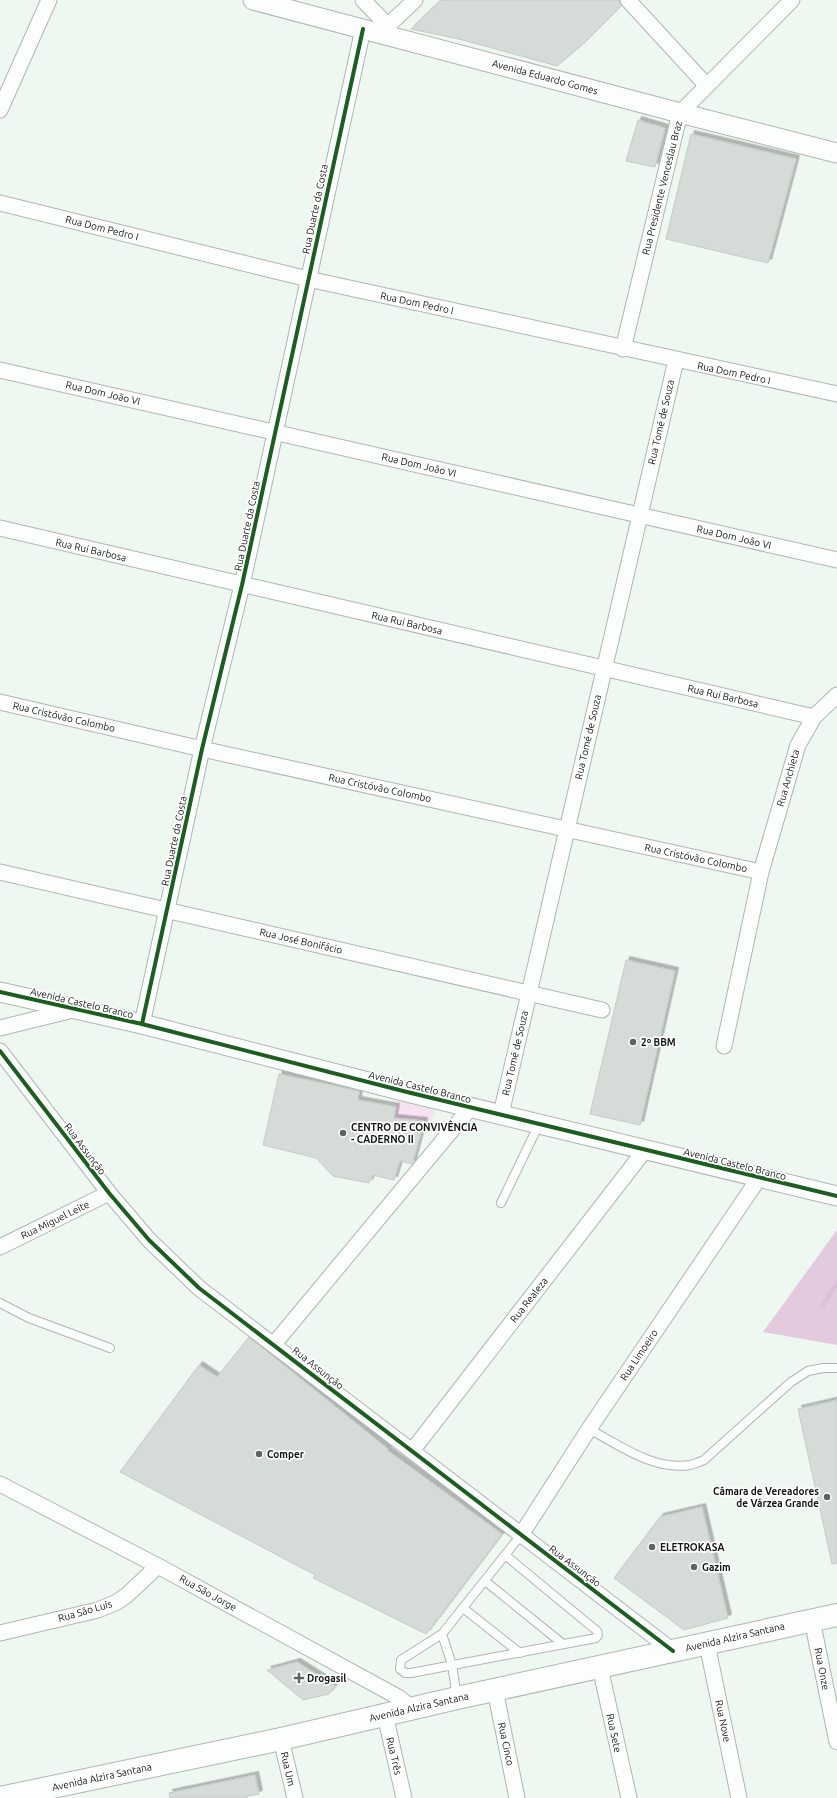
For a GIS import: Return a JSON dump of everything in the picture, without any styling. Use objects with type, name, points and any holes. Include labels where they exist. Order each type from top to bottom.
[{"type":"main road","name":"Avenida Alzira Santana","points":[[0,1798],[38,1794],[412,1708],[837,1615]]},
{"type":"street","points":[[0,110],[49,0]]},
{"type":"street","name":"Avenida Eduardo Gomes","points":[[253,0],[377,29],[680,113],[837,153]]},
{"type":"street","points":[[363,0],[377,29],[415,0]]},
{"type":"street","points":[[628,0],[707,86]]},
{"type":"street","name":"Rua Presidente Venceslau Braz","points":[[623,349],[680,113],[792,0]]},
{"type":"street","name":"Rua Duarte da Costa","points":[[142,1024],[202,749],[242,585],[308,279],[377,29]]},
{"type":"street","name":"Rua Dom Pedro I","points":[[0,203],[308,279],[623,349],[837,394]]},
{"type":"street","name":"Rua Tomé de Souza","points":[[501,1114],[676,360]]},
{"type":"street","name":"Rua Dom João VI","points":[[0,370],[837,560]]},
{"type":"street","name":"Rua Rui Barbosa","points":[[0,528],[814,717]]},
{"type":"street","name":"Rua Anchieta","points":[[724,1046],[761,872],[798,745],[814,717],[837,695]]},
{"type":"street","name":"Rua Cristóvão Colombo","points":[[0,702],[202,749],[761,872]]},
{"type":"street","name":"Rua José Bonifácio","points":[[0,872],[602,1010]]},
{"type":"street","name":"Avenida Castelo Branco","points":[[0,992],[73,1010],[142,1024],[471,1107],[837,1196]]},
{"type":"street","points":[[0,1028],[73,1010]]},
{"type":"street","name":"Rua Assunção","points":[[0,1051],[109,1193],[149,1240],[199,1288],[673,1651]]},
{"type":"street","points":[[274,1344],[471,1107]]},
{"type":"street","name":"Rua Realeza","points":[[412,1451],[645,1150]]},
{"type":"street","name":"Rua Limoeiro","points":[[521,1535],[590,1429],[759,1178]]},
{"type":"street","name":"Rua Miguel Leite","points":[[0,1247],[109,1193]]},
{"type":"street","name":"Rua São Jorge","points":[[0,1484],[158,1566],[398,1697],[412,1708]]},
{"type":"street","name":"Rua São Luis","points":[[0,1633],[98,1610],[117,1602],[127,1595],[158,1566]]},
{"type":"street","name":"Rua Onze","points":[[812,1620],[837,1742]]},
{"type":"street","name":"Rua Nove","points":[[707,1644],[739,1798]]},
{"type":"street","name":"Rua Sete","points":[[600,1667],[629,1798]]},
{"type":"street","name":"Rua Cinco","points":[[495,1690],[517,1798]]},
{"type":"street","name":"Rua Três","points":[[385,1715],[404,1798]]},
{"type":"street","name":"Rua Um","points":[[281,1739],[295,1798]]},
{"type":"lane","points":[[501,1203],[539,1123]]},
{"type":"lane","points":[[0,1303],[29,1318],[110,1348]]},
{"type":"lane","points":[[590,1429],[653,1462],[672,1465],[690,1465],[704,1460],[797,1378],[808,1371],[823,1368],[837,1368]]},
{"type":"lane","points":[[505,1555],[597,1631],[598,1635],[596,1638],[410,1673],[405,1673],[400,1669],[401,1660],[442,1634],[485,1581],[505,1555],[521,1535]]},
{"type":"lane","points":[[485,1581],[563,1644]]},
{"type":"lane","points":[[463,1608],[520,1653]]},
{"type":"lane","points":[[442,1634],[452,1665],[457,1698]]},
{"type":"shaded area","points":[[398,1101],[435,1110],[430,1126],[394,1118]]},
{"type":"shaded area","points":[[837,1230],[837,1345],[763,1332]]},
{"type":"building","points":[[441,0],[619,0],[621,6],[582,45],[557,66],[463,40],[411,29]]},
{"type":"building","points":[[638,120],[665,128],[655,167],[626,161]]},
{"type":"building","points":[[691,134],[796,159],[768,263],[666,239]]},
{"type":"building","name":"2º BBM","points":[[626,960],[675,971],[640,1125],[590,1114]]},
{"type":"building","name":"CENTRO DE CONVIVÊNCIA - CADERNO II","points":[[279,1074],[359,1091],[358,1100],[396,1107],[394,1118],[424,1121],[412,1164],[400,1161],[394,1180],[373,1175],[369,1183],[333,1176],[316,1158],[263,1145]]},
{"type":"building","name":"Comper","points":[[249,1337],[388,1449],[387,1450],[502,1534],[426,1634],[313,1578],[315,1575],[120,1472],[199,1365],[217,1377]]},
{"type":"building","name":"Câmara de Vereadores de Várzea Grande","points":[[837,1400],[837,1563],[832,1564],[798,1409]]},
{"type":"building","points":[[702,1507],[728,1618],[684,1630],[614,1578],[660,1517]]},
{"type":"building","name":"Drogasil","points":[[297,1662],[335,1686],[329,1694],[303,1700],[267,1670]]},
{"type":"building","points":[[255,1775],[259,1794],[247,1796],[247,1798],[170,1798],[169,1793]]},
{"type":"waterway","points":[[822,1307],[837,1283]]},
{"type":"cycle path","points":[[142,1024],[202,749],[242,585],[363,29]]},
{"type":"cycle path","points":[[0,992],[142,1024],[407,1092],[837,1196]]},
{"type":"cycle path","points":[[0,1051],[109,1193],[149,1240],[199,1288],[673,1651]]},
{"type":"place","name":"2º BBM","points":[[633,1042]]},
{"type":"place","name":"CENTRO DE CONVIVÊNCIA - CADERNO II","points":[[343,1133]]},
{"type":"place","name":"Comper","points":[[259,1454]]},
{"type":"place","name":"Câmara de Vereadores de Várzea Grande","points":[[827,1497]]},
{"type":"place","name":"ELETROKASA","points":[[652,1547]]},
{"type":"place","name":"Gazim","points":[[694,1567]]},
{"type":"place","name":"Drogasil","points":[[299,1678]]}]
